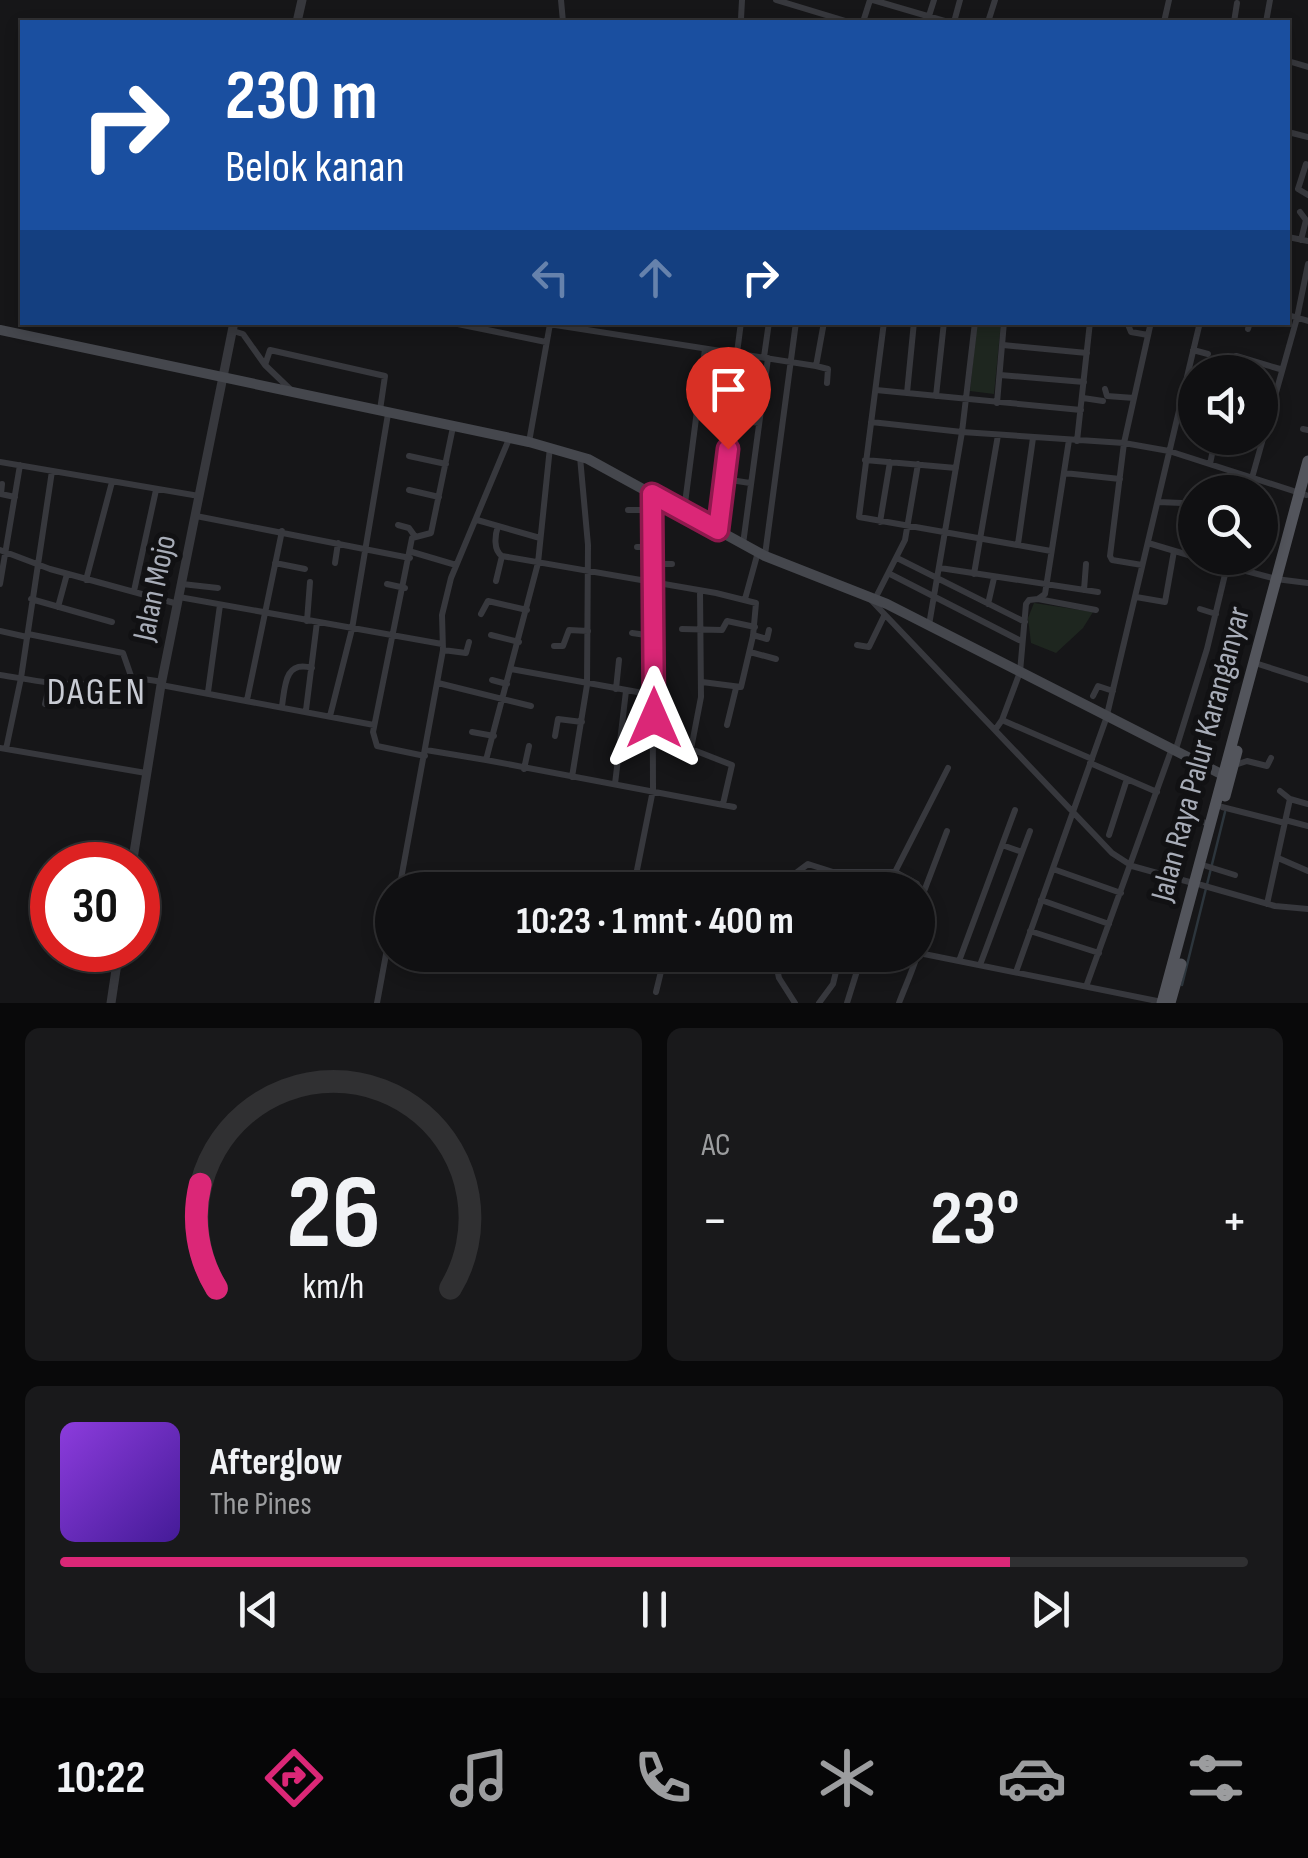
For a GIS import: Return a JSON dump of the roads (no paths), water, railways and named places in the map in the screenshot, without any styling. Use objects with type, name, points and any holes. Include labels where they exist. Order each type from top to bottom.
[{"type":"main road","points":[[0,330],[580,456],[762,554],[929,625],[1226,777]]},
{"type":"main road","name":"Jalan Raya Palur Karanganyar","points":[[1165,1003],[1226,808],[1226,777],[1233,765],[1285,580],[1308,461]]},
{"type":"main road","name":"Jalan Raya Palur Karanganyar","points":[[1207,866],[1210,824],[1262,665]]},
{"type":"street","points":[[776,0],[843,20]]},
{"type":"street","points":[[871,0],[902,4],[928,20],[934,0]]},
{"type":"street","points":[[1169,4],[1178,0]]},
{"type":"street","points":[[1234,20],[1236,3]]},
{"type":"street","points":[[1304,163],[1298,189],[1308,195]]},
{"type":"street","points":[[1300,212],[1306,220],[1305,241]]},
{"type":"street","points":[[1253,475],[1308,264]]},
{"type":"street","points":[[1290,290],[1302,293]]},
{"type":"street","points":[[1290,316],[1308,322]]},
{"type":"street","points":[[463,325],[546,342]]},
{"type":"street","points":[[529,442],[550,325]]},
{"type":"street","points":[[562,325],[816,366],[828,369],[827,383]]},
{"type":"street","points":[[718,530],[741,325]]},
{"type":"street","points":[[743,544],[768,325]]},
{"type":"street","points":[[745,599],[762,554],[796,325]]},
{"type":"street","points":[[816,366],[823,325]]},
{"type":"street","points":[[884,325],[858,518],[1051,550]]},
{"type":"street","points":[[908,392],[914,325]]},
{"type":"street","points":[[936,396],[944,325]]},
{"type":"street","points":[[929,625],[962,432],[974,325]]},
{"type":"street","points":[[997,403],[1004,325]]},
{"type":"street","points":[[996,730],[1020,672],[1027,602],[1044,596],[1064,473],[1082,410],[1087,325]]},
{"type":"street","points":[[1128,325],[1129,331],[1148,334]]},
{"type":"street","points":[[1142,564],[1110,559],[1124,442],[1150,325]]},
{"type":"street","points":[[1192,355],[1199,325]]},
{"type":"street","points":[[235,329],[293,392]]},
{"type":"street","name":"Jalan Mojo","points":[[136,842],[161,684],[235,329]]},
{"type":"street","points":[[1002,345],[1087,352]]},
{"type":"street","points":[[684,511],[705,349]]},
{"type":"street","points":[[265,365],[272,350],[385,376],[366,550],[352,629],[330,716]]},
{"type":"street","points":[[1193,350],[1208,354]]},
{"type":"street","points":[[1000,375],[1084,382]]},
{"type":"street","points":[[1104,389],[1107,396],[1134,398]]},
{"type":"street","points":[[876,390],[1082,410]]},
{"type":"street","points":[[1083,398],[1104,401]]},
{"type":"street","points":[[1016,972],[1106,718],[1178,415]]},
{"type":"street","points":[[732,419],[759,422]]},
{"type":"street","points":[[871,422],[1034,438],[1124,442],[1170,451],[1243,475]]},
{"type":"street","points":[[414,535],[432,533],[453,428]]},
{"type":"street","points":[[974,574],[998,435]]},
{"type":"street","points":[[1018,544],[1034,438]]},
{"type":"street","points":[[402,872],[438,683],[442,615],[456,565],[509,439]]},
{"type":"street","points":[[486,760],[538,563],[550,447]]},
{"type":"street","points":[[1210,464],[1212,455]]},
{"type":"street","points":[[409,456],[446,464]]},
{"type":"street","points":[[572,777],[587,684],[588,572],[580,456]]},
{"type":"street","points":[[865,460],[956,468]]},
{"type":"street","points":[[0,462],[199,496]]},
{"type":"street","points":[[880,522],[890,462]]},
{"type":"street","points":[[918,464],[908,527],[890,574],[872,598],[884,616],[1108,849],[1132,866],[1267,904],[1308,909]]},
{"type":"street","points":[[0,584],[20,465]]},
{"type":"street","points":[[52,471],[21,678],[3,749],[146,773]]},
{"type":"street","points":[[1064,473],[1120,479]]},
{"type":"street","points":[[724,479],[750,482]]},
{"type":"street","points":[[86,580],[112,482]]},
{"type":"street","points":[[2,484],[1,494],[15,498]]},
{"type":"street","points":[[1278,485],[1304,492]]},
{"type":"street","points":[[134,591],[156,489]]},
{"type":"street","points":[[408,490],[439,498]]},
{"type":"street","points":[[637,872],[654,790],[652,494]]},
{"type":"street","points":[[1158,502],[1178,503]]},
{"type":"street","points":[[628,510],[652,510]]},
{"type":"street","points":[[196,516],[456,565]]},
{"type":"street","points":[[477,520],[540,538]]},
{"type":"street","points":[[398,525],[409,528],[414,535],[374,724],[376,746],[486,760],[734,806]]},
{"type":"street","points":[[498,526],[497,552],[502,556],[700,590],[757,605],[742,684],[736,688],[726,724]]},
{"type":"street","points":[[247,700],[282,531]]},
{"type":"street","points":[[335,563],[338,543]]},
{"type":"street","points":[[1148,543],[1178,553]]},
{"type":"street","points":[[637,547],[653,546]]},
{"type":"street","points":[[4,551],[86,580],[178,600],[393,635],[462,655],[468,642]]},
{"type":"street","points":[[1136,597],[1165,602],[1174,552]]},
{"type":"street","points":[[496,581],[502,556]]},
{"type":"street","points":[[897,558],[1024,622]]},
{"type":"street","points":[[275,563],[304,569]]},
{"type":"street","points":[[653,564],[672,564]]},
{"type":"street","points":[[1084,590],[1086,564]]},
{"type":"street","points":[[940,568],[1098,592]]},
{"type":"street","points":[[58,607],[66,574]]},
{"type":"street","points":[[890,574],[1019,640]]},
{"type":"street","points":[[1087,984],[1173,752],[1225,575]]},
{"type":"street","points":[[1270,575],[1308,583]]},
{"type":"street","points":[[988,604],[994,578]]},
{"type":"street","points":[[308,621],[310,582]]},
{"type":"street","points":[[182,584],[218,588]]},
{"type":"street","points":[[387,584],[404,588]]},
{"type":"street","points":[[691,749],[702,682],[700,590]]},
{"type":"street","points":[[31,599],[112,622]]},
{"type":"street","points":[[1038,599],[1096,610]]},
{"type":"street","points":[[481,614],[488,601],[527,610]]},
{"type":"street","points":[[208,692],[220,605]]},
{"type":"street","points":[[1200,610],[1216,614]]},
{"type":"street","points":[[857,645],[868,647],[884,616]]},
{"type":"street","points":[[682,629],[724,630],[727,621],[767,639],[769,630]]},
{"type":"street","points":[[306,710],[317,622]]},
{"type":"street","points":[[554,646],[563,646],[568,630],[588,632]]},
{"type":"street","points":[[0,632],[124,654],[131,676]]},
{"type":"street","points":[[632,632],[654,636]]},
{"type":"street","points":[[491,634],[518,642]]},
{"type":"street","points":[[750,652],[776,659]]},
{"type":"street","points":[[616,688],[619,660]]},
{"type":"street","points":[[282,706],[286,682],[294,667],[299,664],[312,668]]},
{"type":"street","points":[[1262,665],[1308,680]]},
{"type":"street","points":[[511,669],[654,696]]},
{"type":"street","points":[[0,674],[50,683],[102,684],[131,676],[374,724]]},
{"type":"street","points":[[492,680],[507,684]]},
{"type":"street","points":[[702,682],[736,688]]},
{"type":"street","points":[[46,704],[50,683]]},
{"type":"street","points":[[438,683],[531,706]]},
{"type":"street","points":[[1093,696],[1098,686],[1113,691]]},
{"type":"street","points":[[615,784],[626,690]]},
{"type":"street","points":[[555,736],[558,719],[582,722]]},
{"type":"street","points":[[1002,720],[1157,792]]},
{"type":"street","points":[[472,732],[494,736]]},
{"type":"street","points":[[654,741],[691,749],[732,765],[723,804]]},
{"type":"street","points":[[524,768],[529,746]]},
{"type":"street","points":[[1233,765],[1242,766],[1248,761],[1267,766],[1271,758]]},
{"type":"street","points":[[895,872],[948,768]]},
{"type":"street","points":[[1109,835],[1127,779]]},
{"type":"street","points":[[1280,791],[1290,800],[1308,804]]},
{"type":"street","points":[[1267,904],[1290,800]]},
{"type":"street","points":[[1226,808],[1308,826]]},
{"type":"street","points":[[959,961],[1014,810]]},
{"type":"street","points":[[1180,814],[1210,824]]},
{"type":"street","points":[[931,872],[948,831]]},
{"type":"street","points":[[980,966],[1030,831]]},
{"type":"street","points":[[1002,844],[1022,852]]},
{"type":"street","points":[[1278,858],[1308,871]]},
{"type":"street","points":[[797,872],[808,864],[832,872]]},
{"type":"street","points":[[1207,866],[1235,875]]},
{"type":"street","points":[[1053,869],[1121,893]]},
{"type":"street","points":[[1042,900],[1109,924]]},
{"type":"street","points":[[1030,931],[1099,952]]},
{"type":"street","points":[[935,956],[1087,984],[1165,1003]]},
{"type":"street","points":[[112,1003],[116,972]]},
{"type":"street","points":[[377,1003],[383,972]]},
{"type":"street","points":[[656,992],[661,972]]},
{"type":"street","points":[[778,972],[796,1003]]},
{"type":"street","points":[[818,1003],[833,984],[836,972]]},
{"type":"street","points":[[850,1002],[858,972]]},
{"type":"street","points":[[898,1003],[910,972]]},
{"type":"waterway","points":[[1182,985],[1225,812]]},
{"type":"district","name":"DAGEN","points":[[97,692]]}]
